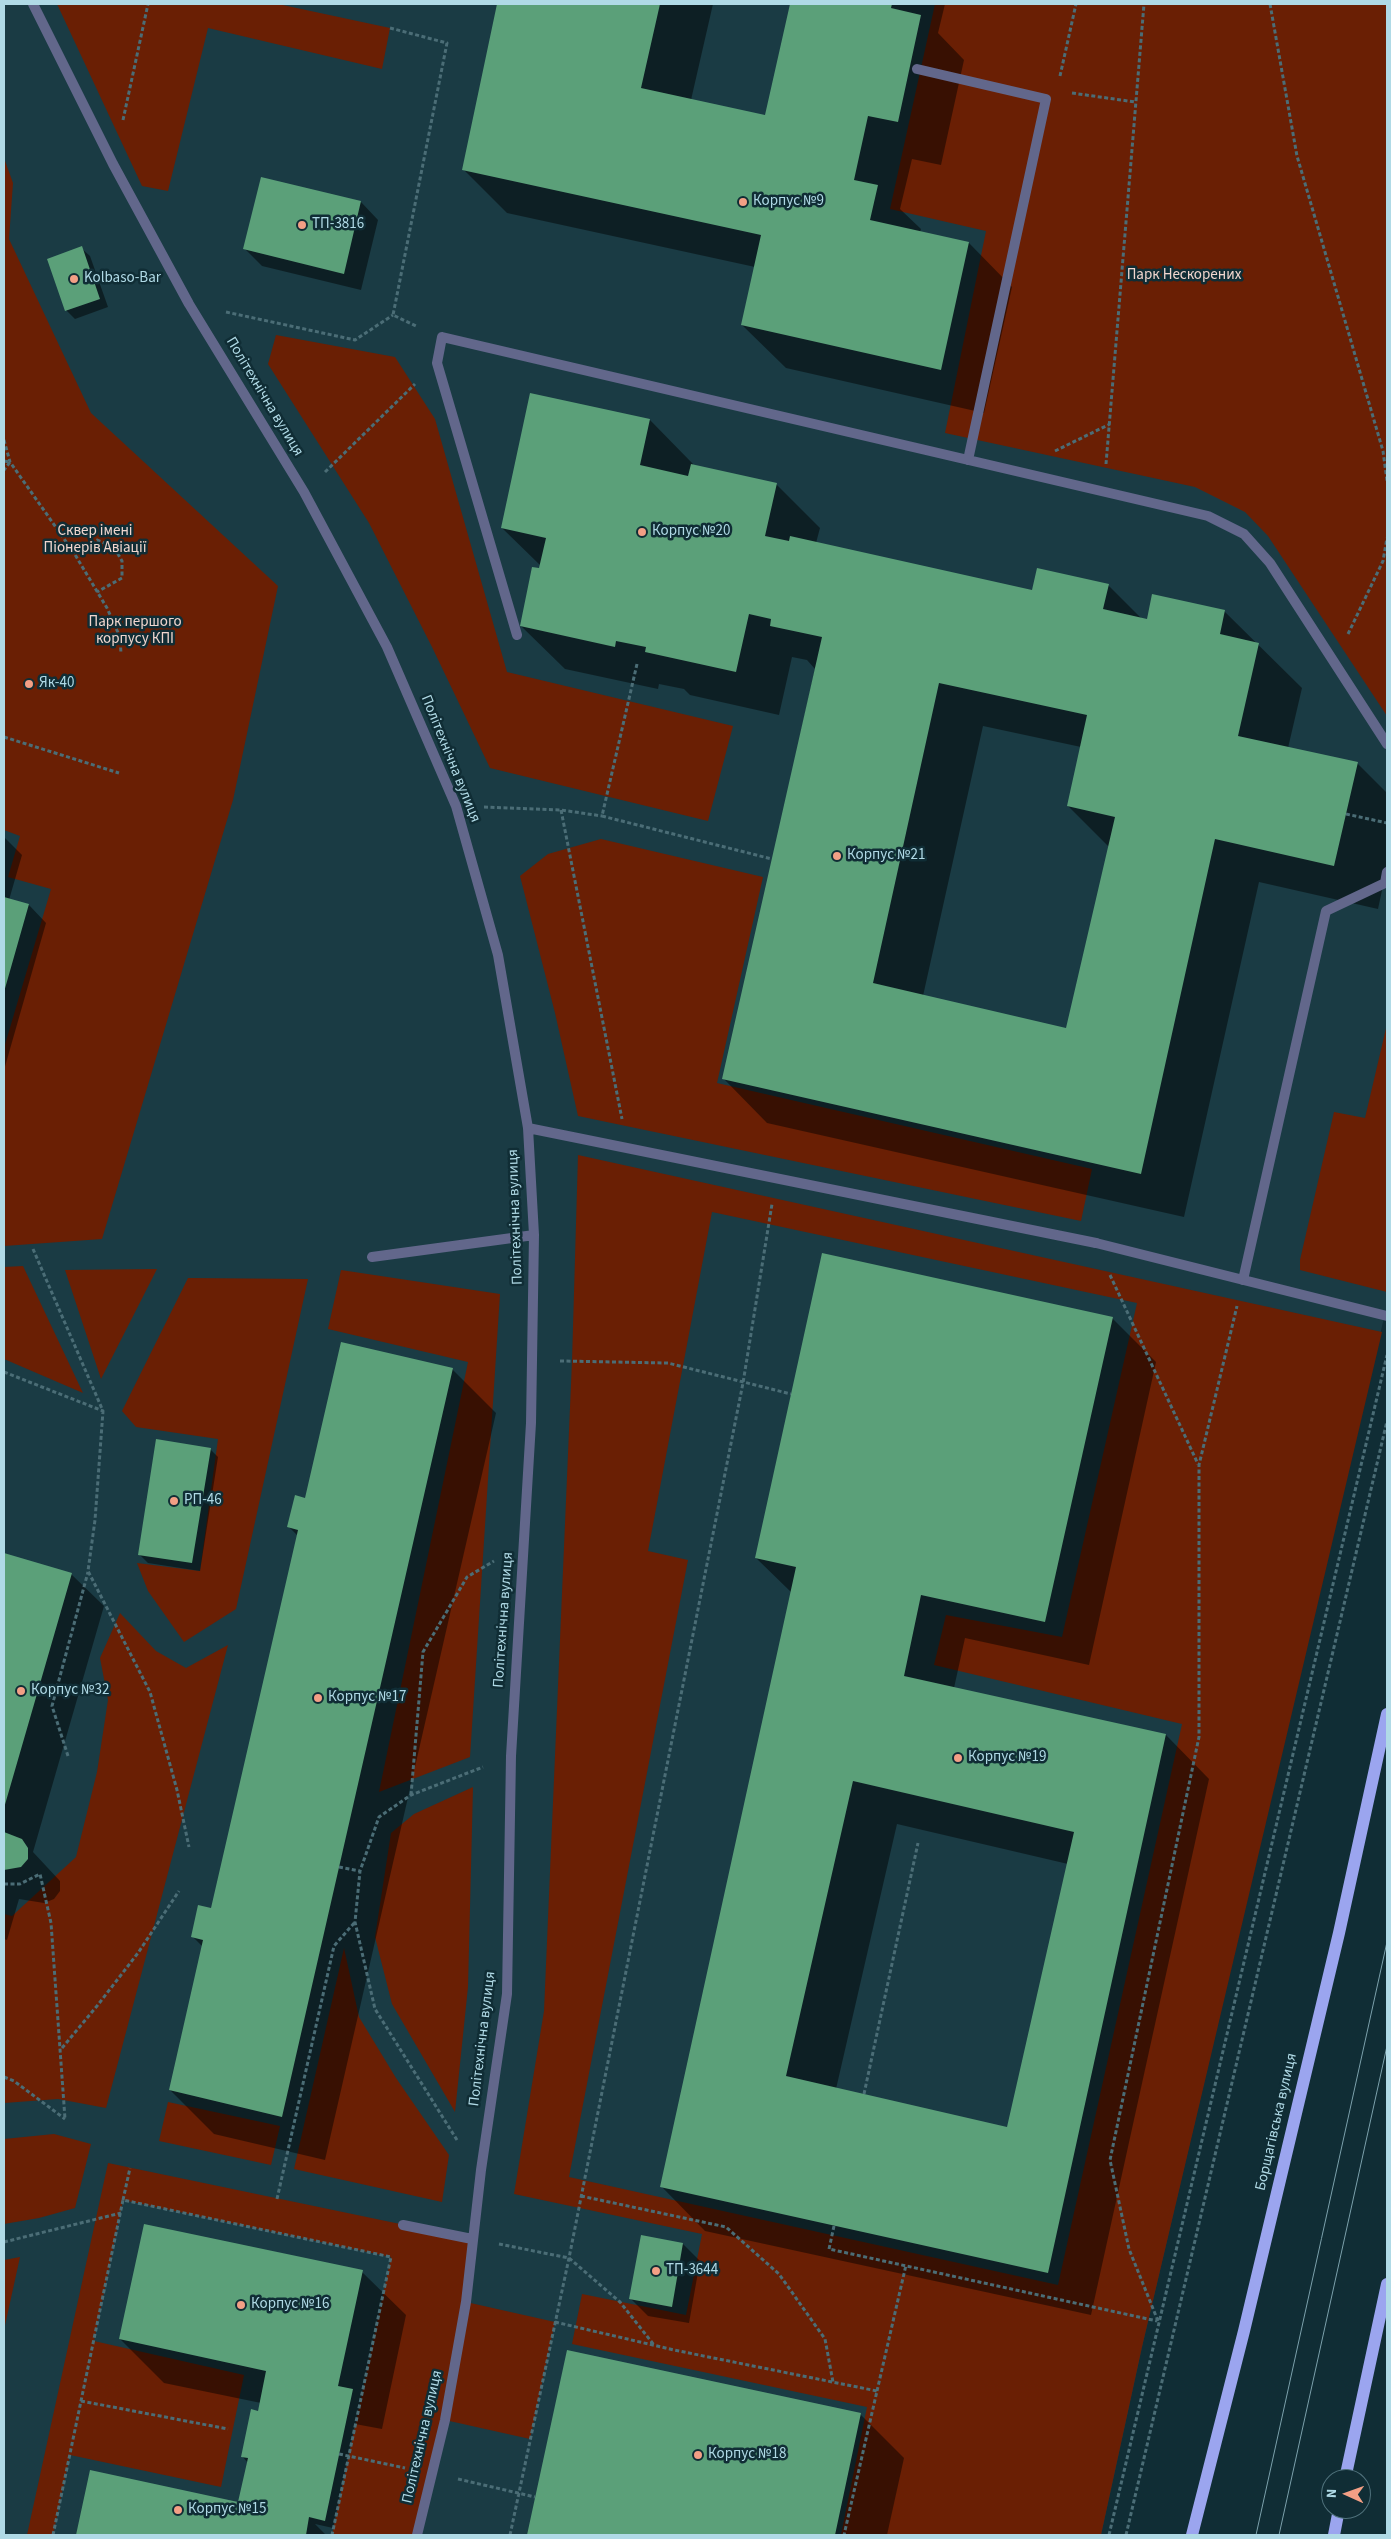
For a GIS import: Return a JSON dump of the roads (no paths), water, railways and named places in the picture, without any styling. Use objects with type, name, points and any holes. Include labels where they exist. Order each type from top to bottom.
[{"type":"main road","name":"Борщагівська вулиця","points":[[1192,2535],[1246,2321],[1320,2011],[1387,1714]]},
{"type":"main road","points":[[1347,2469],[1387,2284]]},
{"type":"main road","points":[[1334,2535],[1337,2519]]},
{"type":"street","name":"Політехнічна вулиця","points":[[33,4],[113,164],[189,304],[304,492],[387,647],[456,806],[498,955],[528,1128],[534,1235],[532,1424],[511,1756],[507,1994],[481,2170],[466,2302],[445,2420],[417,2535]]},
{"type":"street","points":[[917,70],[1046,99],[968,460]]},
{"type":"street","points":[[517,635],[437,363],[442,337],[1208,516],[1244,534],[1270,563],[1387,744]]},
{"type":"street","points":[[1243,1280],[1326,911],[1385,883],[1387,872]]},
{"type":"street","points":[[528,1128],[1096,1243],[1387,1316]]},
{"type":"street","points":[[372,1257],[534,1235]]},
{"type":"street","points":[[403,2225],[472,2239]]},
{"type":"tram line","points":[[1256,2535],[1387,1942]]},
{"type":"tram line","points":[[1279,2535],[1387,2046]]},
{"type":"place","name":"Корпус №9","points":[[743,202]]},
{"type":"place","name":"ТП-3816","points":[[302,225]]},
{"type":"place","name":"Kolbaso-Bar","points":[[74,279]]},
{"type":"place","name":"Корпус №20","points":[[642,532]]},
{"type":"place","name":"Як-40","points":[[29,684]]},
{"type":"place","name":"Корпус №21","points":[[837,856]]},
{"type":"place","name":"РП-46","points":[[174,1501]]},
{"type":"place","name":"Корпус №32","points":[[21,1691]]},
{"type":"place","name":"Корпус №17","points":[[318,1698]]},
{"type":"place","name":"Корпус №19","points":[[958,1758]]},
{"type":"place","name":"ТП-3644","points":[[656,2271]]},
{"type":"place","name":"Корпус №16","points":[[241,2305]]},
{"type":"place","name":"Корпус №18","points":[[698,2455]]},
{"type":"place","name":"Корпус №15","points":[[178,2510]]},
{"type":"park label","name":"Парк Нескорених","points":[[1184,276]]},
{"type":"park label","name":"Сквер імені Піонерів Авіації","points":[[95,540]]},
{"type":"park label","name":"Парк першого корпусу КПІ","points":[[135,632]]}]
